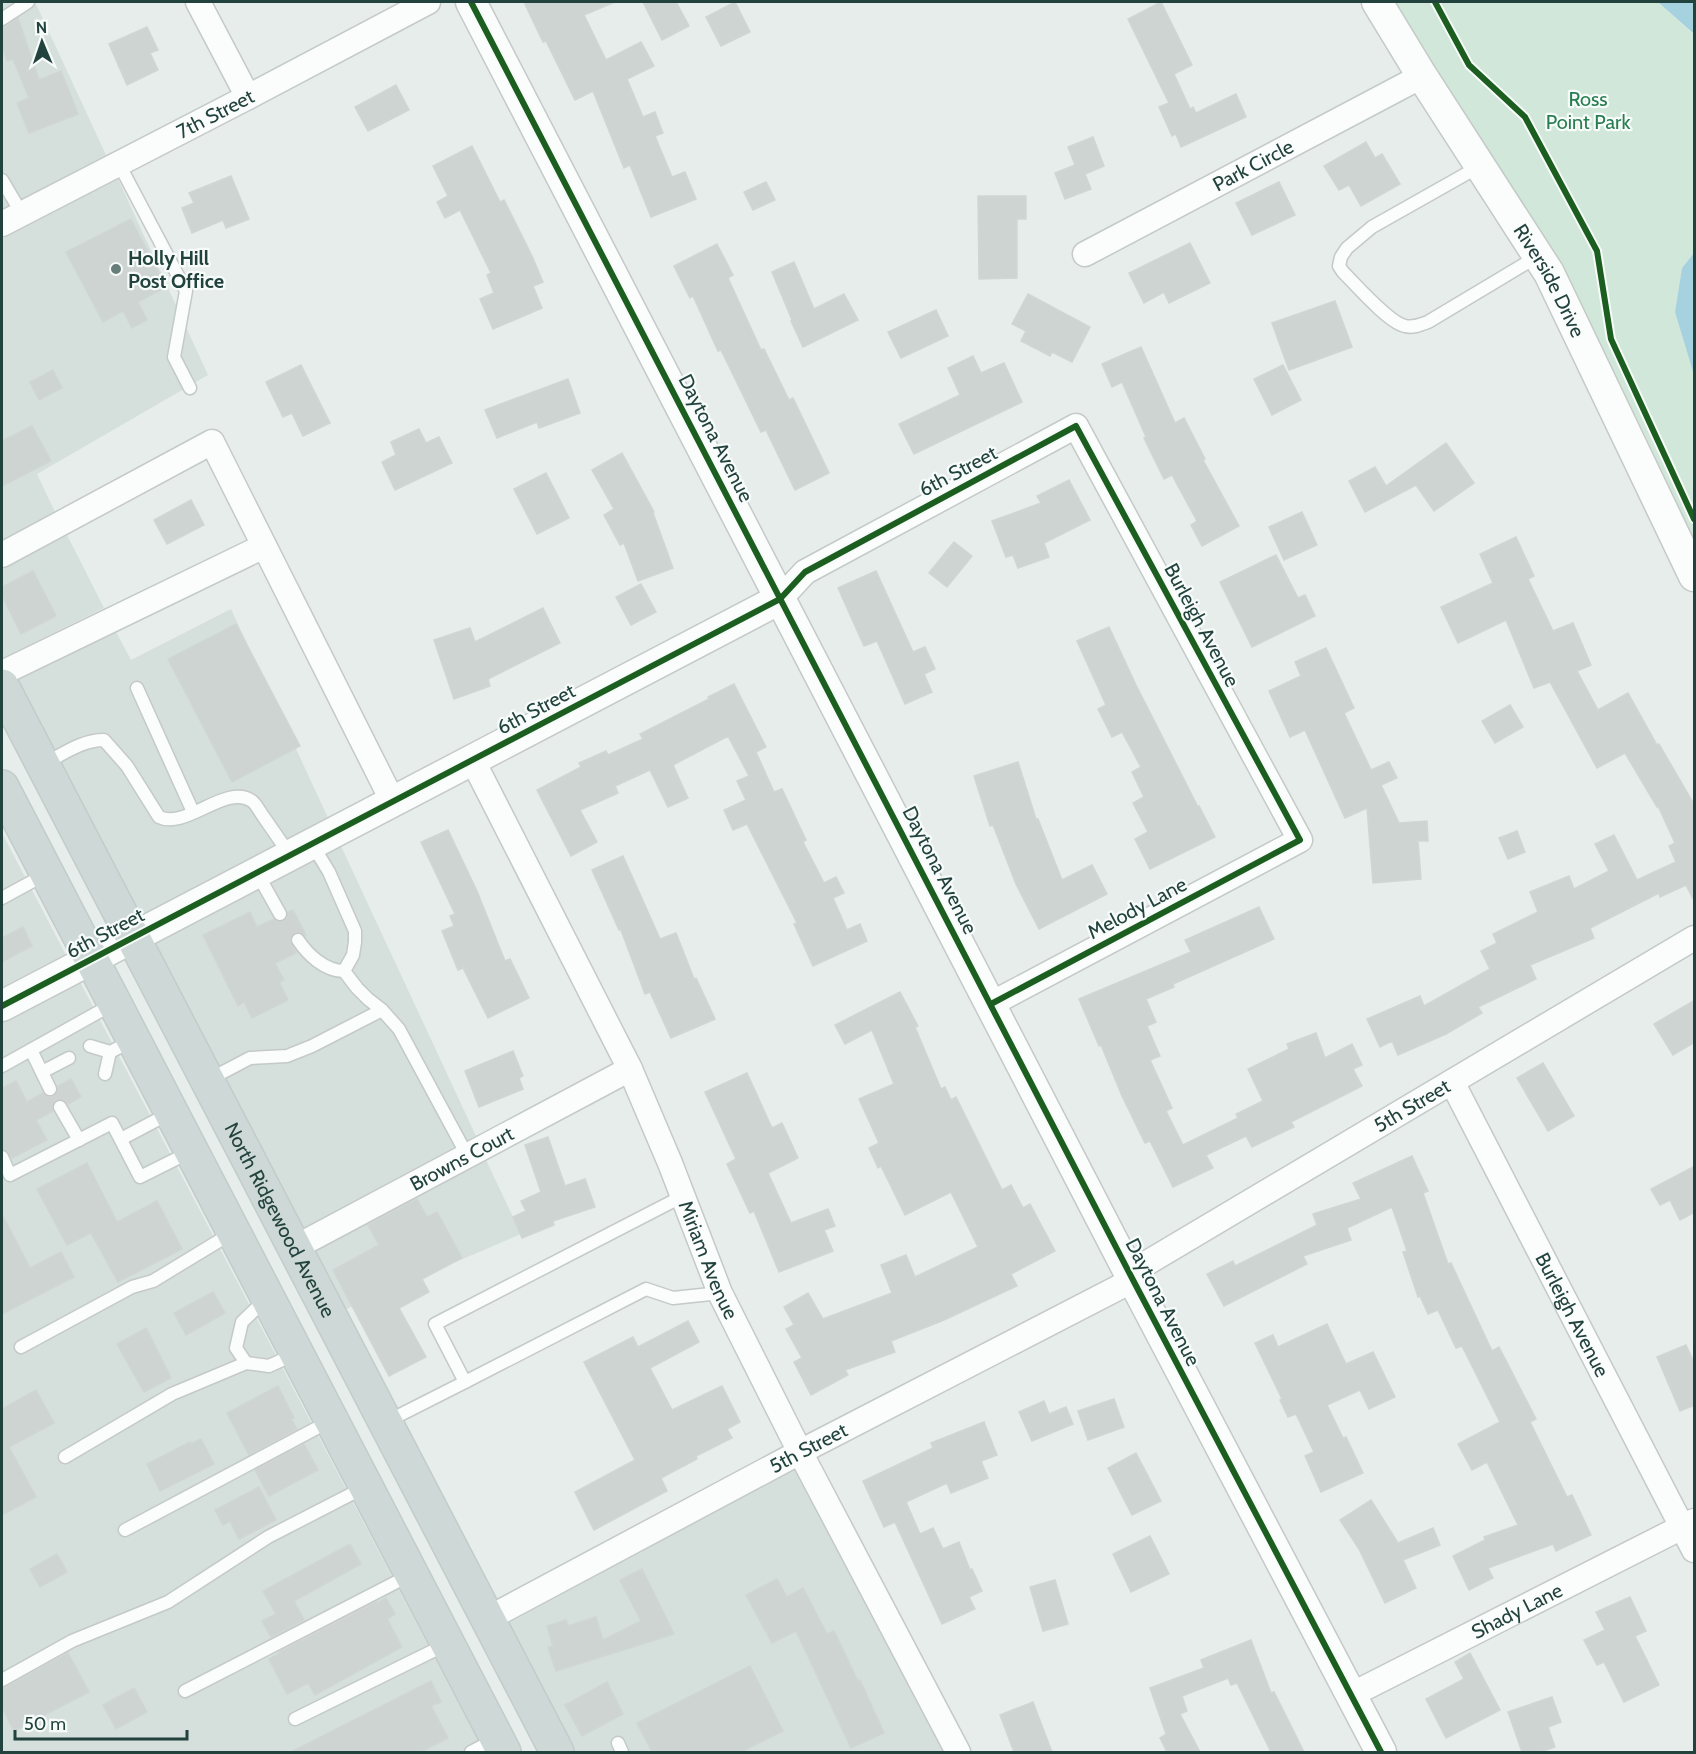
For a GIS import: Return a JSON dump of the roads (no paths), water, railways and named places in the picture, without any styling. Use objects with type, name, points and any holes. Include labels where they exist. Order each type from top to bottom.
[{"type":"main road","name":"North Ridgewood Avenue","points":[[2,686],[557,1752]]},
{"type":"main road","points":[[2,787],[114,1004],[122,1046],[171,1112],[447,1644],[491,1748]]},
{"type":"main road","points":[[411,1574],[454,1606],[487,1619]]},
{"type":"main road","points":[[447,1644],[461,1644],[482,1652],[514,1673]]},
{"type":"street","points":[[198,2],[248,97]]},
{"type":"street","name":"7th Street","points":[[12,219],[428,2]]},
{"type":"street","name":"Daytona Avenue","points":[[471,2],[1131,1276],[1381,1752]]},
{"type":"street","name":"Riverside Drive","points":[[1377,2],[1549,273],[1695,576]]},
{"type":"street","name":"Park Circle","points":[[1085,254],[1422,76]]},
{"type":"street","name":"6th Street","points":[[2,1006],[780,599],[805,572],[1076,426]]},
{"type":"street","name":"Burleigh Avenue","points":[[1076,426],[1300,840]]},
{"type":"street","points":[[2,555],[212,442],[393,802]]},
{"type":"street","points":[[2,673],[264,546]]},
{"type":"street","name":"Miriam Avenue","points":[[472,761],[630,1069],[683,1196],[720,1293],[800,1452],[958,1752]]},
{"type":"street","name":"Melody Lane","points":[[991,1004],[1300,840]]},
{"type":"street","name":"5th Street","points":[[487,1619],[1131,1276],[1695,938]]},
{"type":"street","name":"Browns Court","points":[[294,1248],[630,1069]]},
{"type":"street","name":"Burleigh Avenue","points":[[1452,1082],[1689,1524],[1695,1550]]},
{"type":"street","name":"Shady Lane","points":[[1351,1695],[1689,1524]]},
{"type":"lane","points":[[2,19],[28,2]]},
{"type":"lane","points":[[119,164],[186,291],[174,357],[190,388]]},
{"type":"lane","points":[[1480,166],[1372,227],[1347,248],[1341,257],[1339,266],[1391,319],[1402,326],[1412,327],[1428,322],[1538,256]]},
{"type":"lane","points":[[2,180],[12,219]]},
{"type":"lane","points":[[137,688],[193,812]]},
{"type":"lane","points":[[43,765],[80,745],[95,740],[104,740],[127,766],[159,817],[165,820],[179,818],[240,796],[253,802],[301,850],[329,872],[355,931],[356,942],[350,963],[344,970],[337,971],[312,957],[298,940]]},
{"type":"lane","points":[[256,873],[280,914]]},
{"type":"lane","points":[[2,898],[47,874]]},
{"type":"lane","points":[[344,970],[357,988],[399,1029],[467,1155]]},
{"type":"lane","points":[[2,1066],[114,1004]]},
{"type":"lane","points":[[207,1080],[250,1058],[287,1056],[312,1046],[382,1010]]},
{"type":"lane","points":[[90,1046],[122,1046]]},
{"type":"lane","points":[[105,1074],[122,1046]]},
{"type":"lane","points":[[31,1050],[50,1089]]},
{"type":"lane","points":[[42,1072],[69,1058]]},
{"type":"lane","points":[[60,1107],[79,1140]]},
{"type":"lane","points":[[121,1139],[171,1112]]},
{"type":"lane","points":[[2,1157],[10,1175],[112,1123],[140,1177],[191,1151]]},
{"type":"lane","points":[[465,1382],[435,1324],[683,1196]]},
{"type":"lane","points":[[21,1347],[132,1287],[153,1281],[233,1232]]},
{"type":"lane","points":[[384,1423],[646,1289],[673,1298],[720,1293]]},
{"type":"lane","points":[[246,1363],[236,1348],[242,1322],[268,1298]]},
{"type":"lane","points":[[65,1457],[172,1394],[246,1363],[269,1366],[296,1353]]},
{"type":"lane","points":[[125,1530],[331,1420]]},
{"type":"lane","points":[[2,1680],[72,1641],[168,1602],[268,1537],[366,1487]]},
{"type":"lane","points":[[185,1691],[411,1574]]},
{"type":"lane","points":[[295,1719],[447,1644]]},
{"type":"water","points":[[1658,2],[1694,2],[1694,34]]},
{"type":"water","points":[[1694,253],[1694,375],[1675,312],[1682,268]]},
{"type":"place","name":"Holly Hill Post Office","points":[[116,269]]},
{"type":"park label","name":"Ross Point Park","points":[[1588,110]]}]
